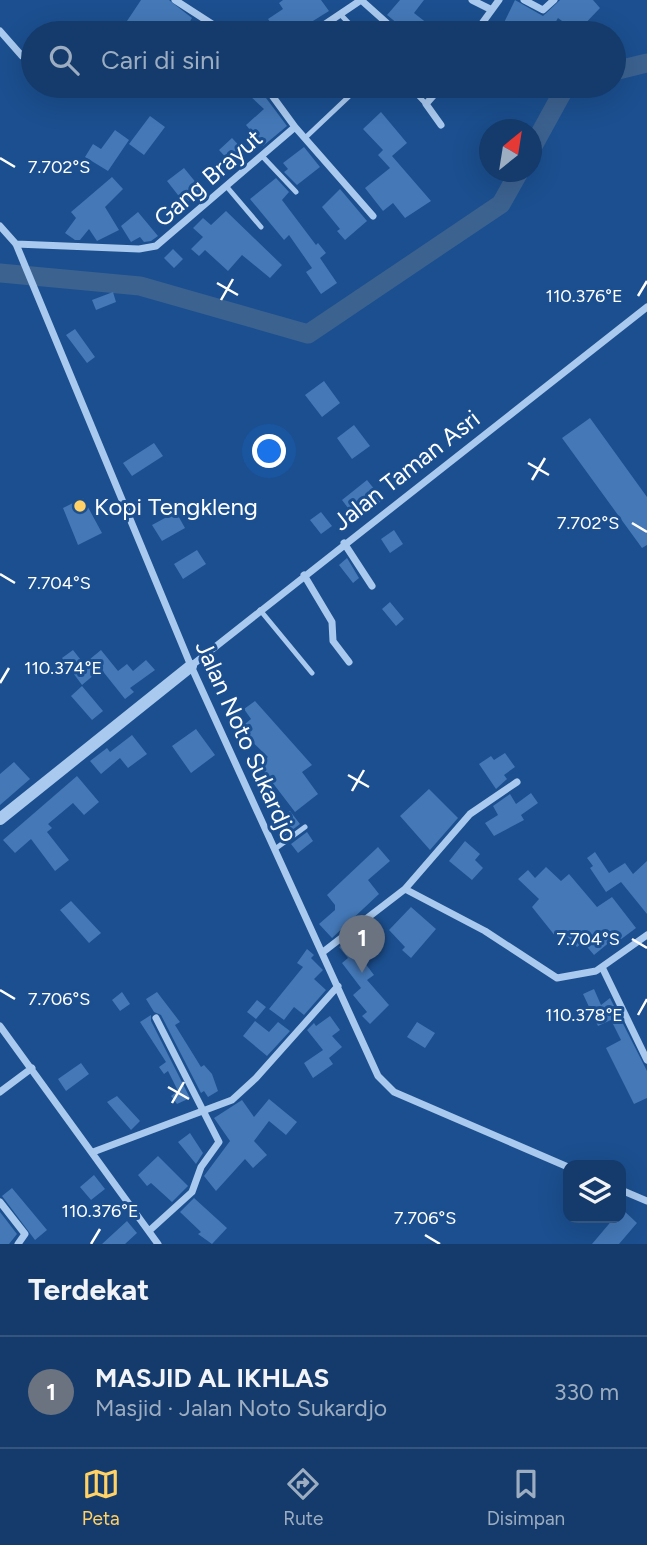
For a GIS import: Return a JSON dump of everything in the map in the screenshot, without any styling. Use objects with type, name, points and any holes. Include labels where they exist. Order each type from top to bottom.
[{"type":"street","points":[[175,0],[185,3],[210,21]]},
{"type":"street","points":[[333,21],[361,0],[385,21]]},
{"type":"street","points":[[472,0],[490,9]]},
{"type":"street","points":[[482,21],[499,0]]},
{"type":"street","points":[[524,0],[543,10],[554,0]]},
{"type":"street","points":[[0,31],[21,55]]},
{"type":"street","points":[[274,98],[295,127],[373,216]]},
{"type":"street","points":[[431,98],[426,104],[441,125]]},
{"type":"street","name":"Gang Brayut","points":[[16,244],[149,248],[163,243],[295,127]]},
{"type":"street","name":"Jalan Noto Sukardjo","points":[[0,226],[16,244],[191,666],[323,952],[370,1061],[394,1093],[563,1165]]},
{"type":"street","name":"Jalan Taman Asri","points":[[191,666],[344,543],[646,309]]},
{"type":"street","points":[[344,543],[372,586]]},
{"type":"street","points":[[304,575],[332,622],[333,641],[349,662]]},
{"type":"street","points":[[0,819],[191,666]]},
{"type":"street","points":[[323,952],[405,889],[470,814],[517,782]]},
{"type":"street","points":[[405,889],[494,937],[550,975],[568,978],[602,968],[647,935]]},
{"type":"street","points":[[633,946],[647,945]]},
{"type":"street","points":[[602,968],[647,1060]]},
{"type":"street","points":[[93,1152],[205,1111],[242,1093],[338,986]]},
{"type":"street","points":[[149,1231],[192,1192],[201,1167],[218,1146],[218,1136],[156,1018]]},
{"type":"street","points":[[0,1026],[158,1244]]},
{"type":"street","points":[[0,1092],[32,1068]]},
{"type":"street","points":[[626,1192],[647,1202]]},
{"type":"street","points":[[0,1202],[25,1237],[18,1244]]},
{"type":"lane","points":[[342,16],[347,21]]},
{"type":"lane","points":[[305,138],[347,98]]},
{"type":"lane","points":[[420,98],[426,104]]},
{"type":"lane","points":[[263,157],[296,192]]},
{"type":"lane","points":[[227,187],[261,227]]},
{"type":"lane","points":[[260,610],[312,673]]},
{"type":"lane","points":[[275,849],[305,827]]},
{"type":"building","points":[[141,0],[169,0],[192,18],[190,21],[127,21]]},
{"type":"building","points":[[283,0],[321,0],[329,11],[313,21],[269,21],[268,19],[283,9],[279,3]]},
{"type":"building","points":[[400,0],[424,0],[414,13],[424,21],[394,21],[387,15]]},
{"type":"building","points":[[515,0],[543,16],[560,0],[593,0],[600,8],[588,21],[562,21],[558,18],[556,21],[505,21]]},
{"type":"building","points":[[252,98],[266,98],[287,126],[263,146],[246,125],[264,109]]},
{"type":"building","points":[[381,112],[407,143],[392,156],[431,201],[405,218],[393,203],[383,211],[365,188],[390,168],[378,155],[383,150],[363,129]]},
{"type":"building","points":[[150,116],[165,127],[144,155],[129,144]]},
{"type":"building","points":[[115,130],[129,140],[108,171],[85,157],[93,144],[101,149]]},
{"type":"building","points":[[232,138],[246,153],[233,165],[219,150]]},
{"type":"building","points":[[304,147],[320,167],[297,185],[284,172],[288,169],[283,163]]},
{"type":"building","points":[[184,168],[202,190],[185,204],[167,181]]},
{"type":"building","points":[[112,177],[123,189],[105,207],[119,230],[97,241],[89,229],[80,240],[75,240],[65,233],[76,218],[71,212]]},
{"type":"building","points":[[276,178],[289,192],[282,200],[316,245],[318,243],[326,253],[320,258],[337,283],[321,294],[306,272],[312,268],[289,235],[284,240],[250,199]]},
{"type":"building","points":[[340,189],[367,221],[345,240],[337,231],[340,229],[322,207]]},
{"type":"building","points":[[226,211],[282,265],[270,278],[242,255],[228,271],[205,250],[199,256],[191,249],[203,237],[193,228],[203,218],[211,225]]},
{"type":"building","points":[[138,212],[158,236],[151,241],[144,242],[140,237],[131,242],[121,226]]},
{"type":"building","points":[[173,249],[183,259],[174,268],[164,258]]},
{"type":"building","points":[[113,292],[116,302],[96,310],[92,300]]},
{"type":"building","points":[[75,329],[95,357],[87,363],[66,335]]},
{"type":"building","points":[[324,381],[340,403],[322,417],[305,395]]},
{"type":"building","points":[[590,418],[647,497],[647,545],[642,548],[562,438]]},
{"type":"building","points":[[354,425],[370,446],[352,459],[337,438]]},
{"type":"building","points":[[154,443],[163,456],[132,476],[123,463]]},
{"type":"building","points":[[367,480],[383,500],[357,520],[342,500]]},
{"type":"building","points":[[83,498],[102,533],[78,545],[63,508]]},
{"type":"building","points":[[176,512],[185,528],[162,541],[152,525]]},
{"type":"building","points":[[321,512],[332,526],[321,534],[310,520]]},
{"type":"building","points":[[394,530],[403,544],[390,553],[381,539]]},
{"type":"building","points":[[197,550],[206,564],[183,579],[174,564]]},
{"type":"building","points":[[347,558],[359,578],[353,583],[339,565]]},
{"type":"building","points":[[390,602],[404,619],[396,626],[382,609]]},
{"type":"building","points":[[73,650],[84,664],[101,650],[118,671],[127,664],[133,671],[146,660],[155,670],[130,688],[134,692],[125,699],[101,669],[82,685],[62,658]]},
{"type":"building","points":[[82,686],[103,711],[92,720],[71,696]]},
{"type":"building","points":[[255,701],[312,765],[302,772],[318,794],[295,812],[259,765],[268,757],[239,729],[251,719],[244,709]]},
{"type":"building","points":[[196,729],[215,755],[191,773],[172,746]]},
{"type":"building","points":[[132,735],[147,754],[128,768],[120,758],[101,774],[90,761],[107,748],[110,752]]},
{"type":"building","points":[[505,753],[515,767],[504,775],[507,779],[496,789],[479,764],[491,756],[494,760]]},
{"type":"building","points":[[14,762],[30,779],[0,805],[0,774]]},
{"type":"building","points":[[77,776],[99,802],[84,815],[73,803],[48,824],[52,828],[47,832],[69,860],[55,871],[31,839],[15,853],[3,840]]},
{"type":"building","points":[[429,789],[458,818],[430,850],[400,816]]},
{"type":"building","points":[[531,793],[538,803],[521,815],[524,820],[494,836],[485,823],[498,815],[493,806],[510,794],[516,804]]},
{"type":"building","points":[[290,811],[300,824],[283,837],[273,822]]},
{"type":"building","points":[[307,832],[313,841],[298,853],[291,844]]},
{"type":"building","points":[[465,841],[480,854],[475,860],[483,868],[472,880],[449,861]]},
{"type":"building","points":[[378,847],[390,861],[368,880],[379,894],[332,938],[319,924],[335,910],[335,905],[327,895]]},
{"type":"building","points":[[595,852],[609,873],[625,863],[633,874],[647,861],[647,914],[621,882],[606,892],[590,868],[593,866],[587,858]]},
{"type":"building","points":[[546,867],[561,881],[569,874],[597,907],[612,897],[636,928],[620,940],[617,936],[594,955],[583,942],[577,947],[563,932],[556,937],[532,907],[539,899],[518,879],[528,870],[535,878]]},
{"type":"building","points":[[71,901],[101,933],[89,943],[60,910]]},
{"type":"building","points":[[411,907],[436,929],[411,958],[402,950],[405,947],[389,930]]},
{"type":"building","points":[[348,941],[374,975],[367,980],[389,1005],[370,1024],[362,1016],[367,1012],[353,995],[361,988],[342,963],[348,958],[339,947]]},
{"type":"building","points":[[307,949],[314,955],[311,958],[323,970],[314,979],[326,990],[304,1015],[294,1007],[284,1020],[269,1009],[303,967],[297,963]]},
{"type":"building","points":[[594,989],[601,1005],[610,998],[647,1071],[647,1098],[634,1104],[606,1048],[621,1040],[611,1020],[598,1026],[583,994]]},
{"type":"building","points":[[122,992],[130,1004],[120,1011],[112,1000]]},
{"type":"building","points":[[157,992],[180,1022],[175,1025],[201,1067],[204,1065],[212,1074],[218,1091],[208,1097],[204,1091],[201,1093],[161,1015],[154,1012],[146,999]]},
{"type":"building","points":[[257,1000],[266,1007],[256,1019],[247,1012]]},
{"type":"building","points":[[151,1015],[151,1021],[190,1098],[177,1104],[171,1096],[178,1091],[168,1071],[164,1074],[159,1067],[166,1062],[140,1022]]},
{"type":"building","points":[[330,1016],[340,1030],[332,1036],[342,1047],[329,1058],[333,1064],[313,1078],[304,1063],[323,1050],[307,1030],[314,1023],[316,1026]]},
{"type":"building","points":[[255,1021],[269,1032],[278,1022],[290,1031],[267,1056],[243,1036]]},
{"type":"building","points":[[417,1022],[435,1033],[425,1048],[407,1037]]},
{"type":"building","points":[[81,1063],[89,1074],[66,1091],[58,1079]]},
{"type":"building","points":[[117,1096],[140,1121],[131,1130],[107,1102]]},
{"type":"building","points":[[269,1099],[297,1122],[286,1135],[269,1121],[254,1141],[267,1155],[253,1168],[245,1159],[216,1191],[204,1176],[230,1141],[214,1118],[242,1100],[254,1117]]},
{"type":"building","points":[[190,1133],[203,1153],[196,1164],[178,1142]]},
{"type":"building","points":[[158,1156],[188,1186],[172,1202],[151,1183],[147,1186],[138,1175]]},
{"type":"building","points":[[94,1175],[105,1189],[91,1200],[80,1187]]},
{"type":"building","points":[[12,1188],[47,1230],[35,1240],[2,1196]]},
{"type":"building","points":[[194,1198],[227,1228],[212,1244],[198,1234],[201,1232],[180,1212]]},
{"type":"building","points":[[0,1212],[17,1234],[9,1244],[0,1244]]},
{"type":"building","points":[[626,1213],[637,1223],[619,1244],[592,1244],[610,1223],[626,1223]]},
{"type":"building","points":[[127,1221],[137,1233],[125,1244],[102,1244]]},
{"type":"waterway","points":[[626,68],[647,63]]},
{"type":"waterway","points":[[542,130],[559,98]]},
{"type":"waterway","points":[[0,273],[140,286],[308,334],[501,204],[513,182]]},
{"type":"place","name":"Kopi Tengkleng","points":[[80,506]]},
{"type":"place","name":"MASJID AL IKHLAS","points":[[362,973]]}]
